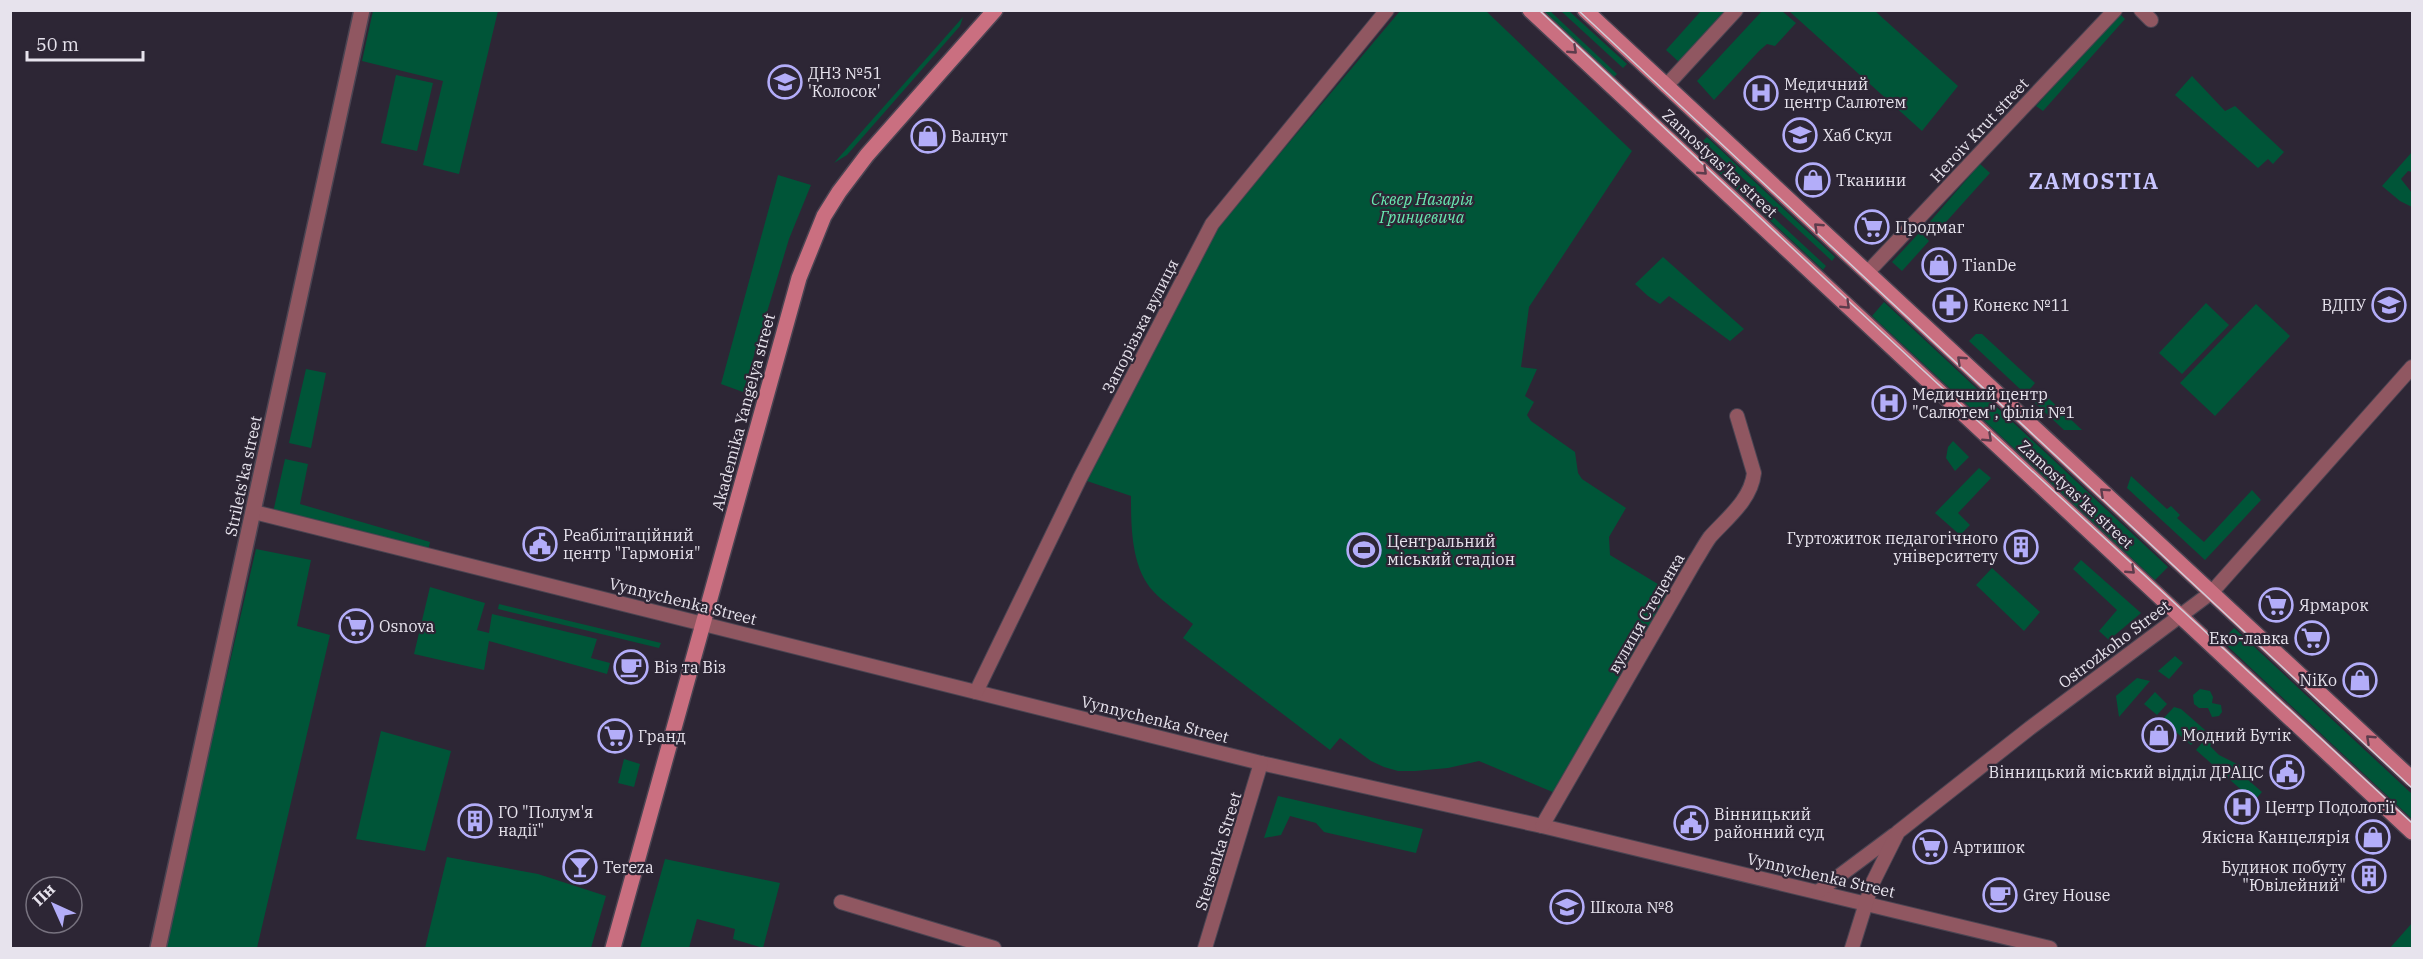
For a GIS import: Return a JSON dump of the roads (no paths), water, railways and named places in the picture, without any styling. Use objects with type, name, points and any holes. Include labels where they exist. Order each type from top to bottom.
[{"type":"main road","name":"Zamostyas'ka street","points":[[1530,10],[2412,832]]},
{"type":"main road","name":"Zamostyas'ka street","points":[[1585,10],[2412,779]]},
{"type":"main road","name":"Akademika Yangelya street","points":[[613,948],[799,278],[824,216],[838,192],[989,13]]},
{"type":"street","name":"Strilets'ka street","points":[[158,948],[362,10]]},
{"type":"street","name":"Запорізька вулиця","points":[[976,692],[1080,478],[1212,224],[1387,10]]},
{"type":"street","points":[[1666,86],[1736,10]]},
{"type":"street","name":"Heroiv Krut street","points":[[1867,273],[2115,10]]},
{"type":"street","name":"Ostrozkoho Street","points":[[1852,948],[1872,884],[1898,832],[2030,728],[2212,592],[2412,367]]},
{"type":"street","name":"вулиця Стеценка","points":[[1542,826],[1695,561],[1710,537],[1734,515],[1753,482],[1752,463],[1737,416]]},
{"type":"street","name":"Vynnychenka Street","points":[[254,512],[1261,763],[1542,826],[2050,948]]},
{"type":"street","name":"Stetsenka Street","points":[[1205,948],[1261,763]]},
{"type":"street","points":[[1819,891],[1898,832]]},
{"type":"street","points":[[841,902],[994,948]]},
{"type":"tram line","points":[[1539,10],[1857,309],[2412,823]]},
{"type":"tram line","points":[[1578,10],[2412,788]]},
{"type":"place","name":"ДНЗ №51 'Колосок'","points":[[785,82]]},
{"type":"place","name":"Медичний центр Салютем","points":[[1761,93]]},
{"type":"place","name":"Хаб Скул","points":[[1800,135]]},
{"type":"place","name":"Валнут","points":[[928,136]]},
{"type":"place","name":"Тканини","points":[[1813,180]]},
{"type":"place","name":"Продмаг","points":[[1872,227]]},
{"type":"place","name":"TianDe","points":[[1939,265]]},
{"type":"place","name":"Конекс №11","points":[[1950,305]]},
{"type":"place","name":"ВДПУ","points":[[2389,305]]},
{"type":"place","name":"Медичний центр \"Салютем\", філія №1","points":[[1889,403]]},
{"type":"place","name":"Реабілітаційний центр \"Гармонія\"","points":[[540,544]]},
{"type":"place","name":"Гуртожиток педагогічного університету","points":[[2021,547]]},
{"type":"place","name":"Центральний міський стадіон","points":[[1364,550]]},
{"type":"place","name":"Ярмарок","points":[[2276,605]]},
{"type":"place","name":"Osnova","points":[[356,626]]},
{"type":"place","name":"Еко-лавка","points":[[2312,638]]},
{"type":"place","name":"Віз та Віз","points":[[631,667]]},
{"type":"place","name":"NiKo","points":[[2360,680]]},
{"type":"place","name":"Модний Бутік","points":[[2159,735]]},
{"type":"place","name":"Гранд","points":[[615,736]]},
{"type":"place","name":"Вінницький міський відділ ДРАЦС","points":[[2287,772]]},
{"type":"place","name":"Центр Подології","points":[[2242,807]]},
{"type":"place","name":"ГО \"Полум'я надії\"","points":[[475,821]]},
{"type":"place","name":"Вінницький районний суд","points":[[1691,823]]},
{"type":"place","name":"Якісна Канцелярія","points":[[2373,837]]},
{"type":"place","name":"Артишок","points":[[1930,847]]},
{"type":"place","name":"Tereza","points":[[580,867]]},
{"type":"place","name":"Будинок побуту \"Ювілейний\"","points":[[2369,876]]},
{"type":"place","name":"Grey House","points":[[2000,895]]},
{"type":"place","name":"Школа №8","points":[[1567,907]]},
{"type":"district","name":"ZAMOSTIA","points":[[2094,180]]},
{"type":"park label","name":"Сквер Назарія Гринцевича","points":[[1422,208]]}]
